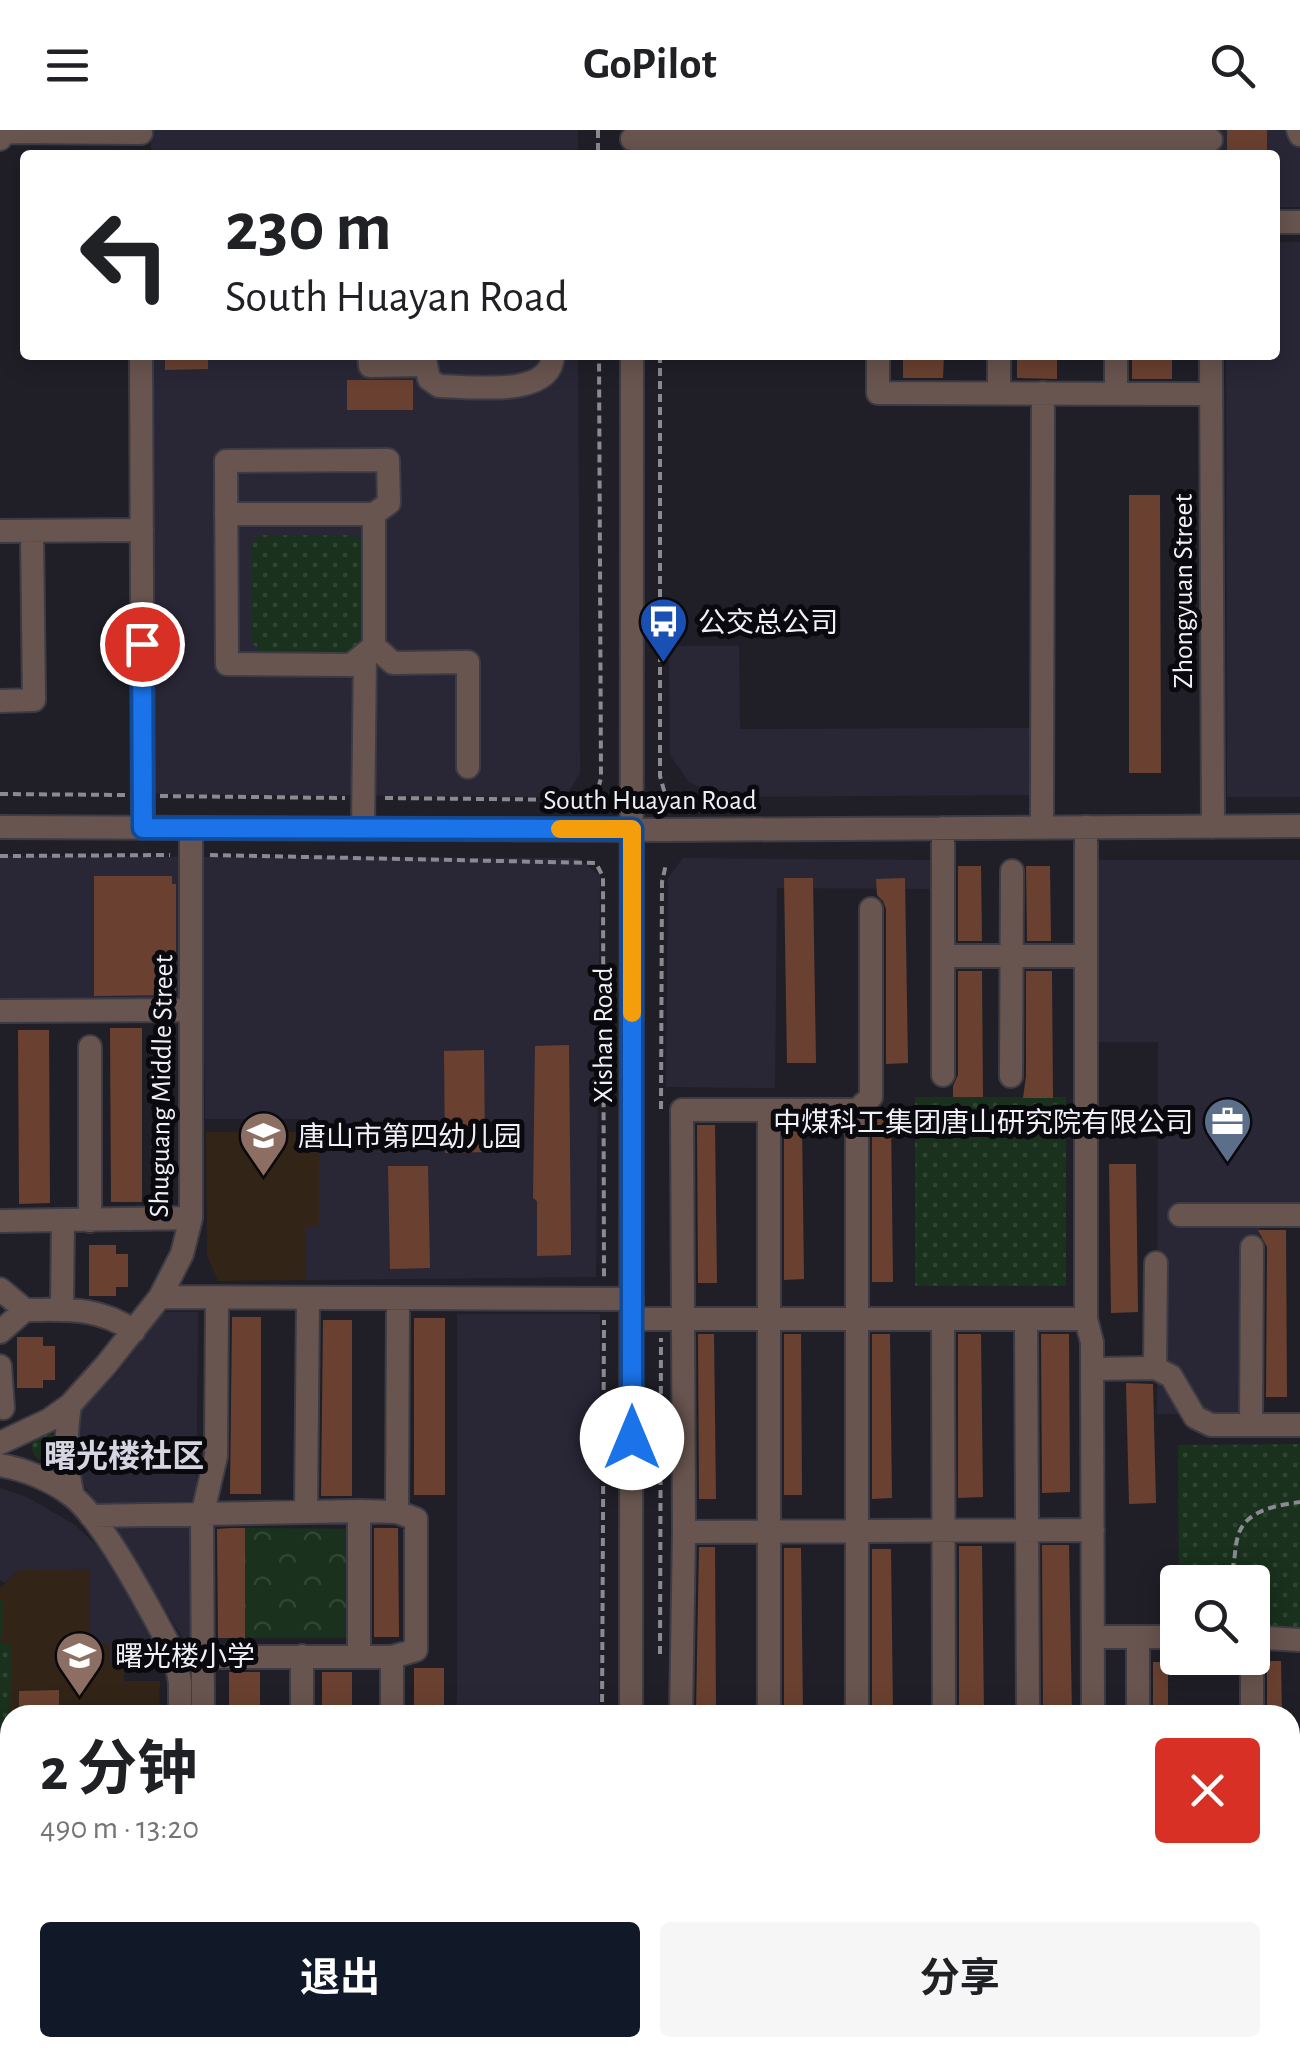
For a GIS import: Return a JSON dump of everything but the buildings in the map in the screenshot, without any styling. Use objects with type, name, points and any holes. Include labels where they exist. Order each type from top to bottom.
[{"type":"street","points":[[0,139],[5,132],[141,139]]},
{"type":"street","points":[[632,141],[879,147],[970,135],[998,147],[1211,142]]},
{"type":"street","points":[[142,360],[143,828]]},
{"type":"street","points":[[369,360],[370,366],[424,360],[429,378],[439,386],[521,386],[546,374],[553,360]]},
{"type":"street","name":"Xishan Road","points":[[631,1705],[632,360]]},
{"type":"street","points":[[878,360],[878,393],[1211,394]]},
{"type":"street","points":[[999,360],[1000,393]]},
{"type":"street","points":[[1116,360],[1116,393]]},
{"type":"street","name":"Zhongyuan Street","points":[[1211,360],[1213,827]]},
{"type":"street","points":[[1042,827],[1043,393]]},
{"type":"street","points":[[226,514],[374,514],[389,503],[388,460],[226,460],[226,514],[227,664],[351,665],[369,650]]},
{"type":"street","points":[[363,829],[374,514]]},
{"type":"street","points":[[0,701],[34,700],[32,530]]},
{"type":"street","points":[[0,531],[142,530]]},
{"type":"street","points":[[369,650],[393,663],[468,662],[468,767]]},
{"type":"street","name":"South Huayan Road","points":[[0,827],[1300,826]]},
{"type":"street","points":[[1086,827],[1086,1319],[1092,1342],[1094,1705]]},
{"type":"street","name":"Shuguang Middle Street","points":[[0,1443],[49,1420],[70,1405],[160,1297],[182,1254],[192,1218],[192,828]]},
{"type":"street","points":[[942,828],[942,1075]]},
{"type":"street","points":[[1011,1076],[1012,871]]},
{"type":"street","points":[[681,1705],[682,1110],[857,1110],[870,1097],[870,909]]},
{"type":"street","points":[[942,956],[1086,956]]},
{"type":"street","points":[[0,1011],[190,1010]]},
{"type":"street","points":[[90,1047],[90,1221]]},
{"type":"street","points":[[769,1110],[769,1705]]},
{"type":"street","points":[[857,1110],[857,1705]]},
{"type":"street","points":[[1180,1215],[1300,1214]]},
{"type":"street","points":[[0,1220],[192,1218]]},
{"type":"street","points":[[62,1310],[63,1220]]},
{"type":"street","points":[[1251,1425],[1252,1247]]},
{"type":"street","points":[[1155,1368],[1156,1263]]},
{"type":"street","points":[[0,1289],[26,1310],[95,1311],[134,1331]]},
{"type":"street","points":[[160,1297],[398,1298],[632,1309],[683,1319],[1086,1319]]},
{"type":"street","points":[[204,1705],[202,1516],[216,1456],[217,1298]]},
{"type":"street","points":[[306,1512],[308,1298]]},
{"type":"street","points":[[398,1298],[398,1512]]},
{"type":"street","points":[[0,1332],[26,1310]]},
{"type":"street","points":[[943,1319],[944,1705]]},
{"type":"street","points":[[1026,1319],[1028,1705]]},
{"type":"street","points":[[0,1366],[3,1408]]},
{"type":"street","points":[[1092,1369],[1155,1368],[1171,1376],[1195,1416],[1211,1425],[1300,1425]]},
{"type":"street","points":[[70,1405],[66,1434],[72,1496]]},
{"type":"street","points":[[0,1465],[38,1476],[72,1496],[91,1516],[175,1656],[180,1705]]},
{"type":"street","points":[[91,1516],[359,1511],[398,1512],[416,1519],[416,1650],[392,1656],[175,1656]]},
{"type":"street","points":[[359,1511],[359,1655]]},
{"type":"street","points":[[684,1532],[1093,1530]]},
{"type":"street","points":[[1094,1637],[1160,1637]]},
{"type":"street","points":[[1138,1637],[1138,1705]]},
{"type":"street","points":[[1270,1638],[1300,1640]]},
{"type":"street","points":[[302,1656],[302,1705]]},
{"type":"street","points":[[392,1656],[392,1705]]},
{"type":"street","points":[[1252,1675],[1252,1705]]},
{"type":"path","points":[[0,794],[587,800],[596,796],[601,778],[599,360]]},
{"type":"path","points":[[660,360],[660,776],[664,794]]},
{"type":"path","points":[[0,856],[192,855],[596,863]]},
{"type":"path","points":[[1234,1565],[1238,1531],[1258,1512],[1300,1502]]},
{"type":"shaded area","points":[[151,130],[578,130],[578,150],[151,150]]},
{"type":"shaded area","points":[[1220,130],[1300,130],[1300,207],[1280,207],[1280,150],[1220,150]]},
{"type":"shaded area","points":[[1280,242],[1300,242],[1300,797],[1227,797],[1226,360],[1280,360]]},
{"type":"shaded area","points":[[152,360],[578,360],[580,773],[569,791],[560,797],[152,794]]},
{"type":"shaded area","points":[[669,646],[739,646],[740,729],[1031,728],[1031,795],[717,797],[688,781],[670,755]]},
{"type":"shaded area","points":[[0,856],[578,858],[600,876],[596,1277],[305,1280],[305,1226],[319,1226],[318,1132],[307,1119],[205,1119],[204,998],[0,999]]},
{"type":"shaded area","points":[[683,858],[934,860],[933,889],[777,888],[775,1088],[666,1087],[668,878]]},
{"type":"shaded area","points":[[1094,860],[1300,860],[1300,1225],[1260,1225],[1260,1414],[1157,1414],[1158,1042],[1093,1042]]},
{"type":"shaded area","name":"唐山市第四幼儿园","points":[[206,1132],[319,1132],[319,1226],[305,1227],[305,1280],[218,1281],[207,1255]]},
{"type":"shaded area","points":[[162,1312],[198,1312],[195,1656],[79,1477],[78,1410],[115,1376]]},
{"type":"shaded area","points":[[457,1314],[600,1314],[599,1705],[457,1705]]},
{"type":"shaded area","points":[[0,1488],[27,1497],[75,1525],[97,1546],[161,1645],[124,1662],[109,1661],[109,1644],[89,1644],[19,1570],[5,1583],[0,1580]]},
{"type":"shaded area","name":"曙光楼小学","points":[[89,1569],[89,1643],[109,1644],[109,1661],[124,1662],[124,1681],[160,1681],[159,1705],[0,1705],[0,1588],[19,1570]]},
{"type":"green space","points":[[260,535],[355,535],[364,543],[364,643],[355,651],[260,651],[252,643],[252,543]]},
{"type":"green space","points":[[915,1097],[1066,1097],[1066,1286],[915,1286]]},
{"type":"green space","points":[[46,1433],[56,1437],[60,1447],[56,1457],[46,1461],[36,1457],[32,1447],[36,1437]]},
{"type":"green space","points":[[1300,1444],[1300,1631],[1270,1631],[1270,1565],[1179,1565],[1178,1445]]},
{"type":"green space","points":[[245,1528],[367,1529],[366,1638],[245,1638]]},
{"type":"green space","points":[[3,1600],[2,1644],[11,1645],[10,1705],[0,1705]]},
{"type":"slow traffic","points":[[560,829],[632,829],[632,1013]]},
{"type":"place","name":"公交总公司","points":[[663,664]]},
{"type":"place","name":"中煤科工集团唐山研究院有限公司","points":[[1228,1164]]},
{"type":"place","name":"唐山市第四幼儿园","points":[[263,1178]]},
{"type":"place","name":"曙光楼小学","points":[[80,1698]]},
{"type":"district","name":"曙光楼社区","points":[[124,1456]]},
{"type":"route","points":[[142,644],[143,828],[632,829],[632,1438]]}]
